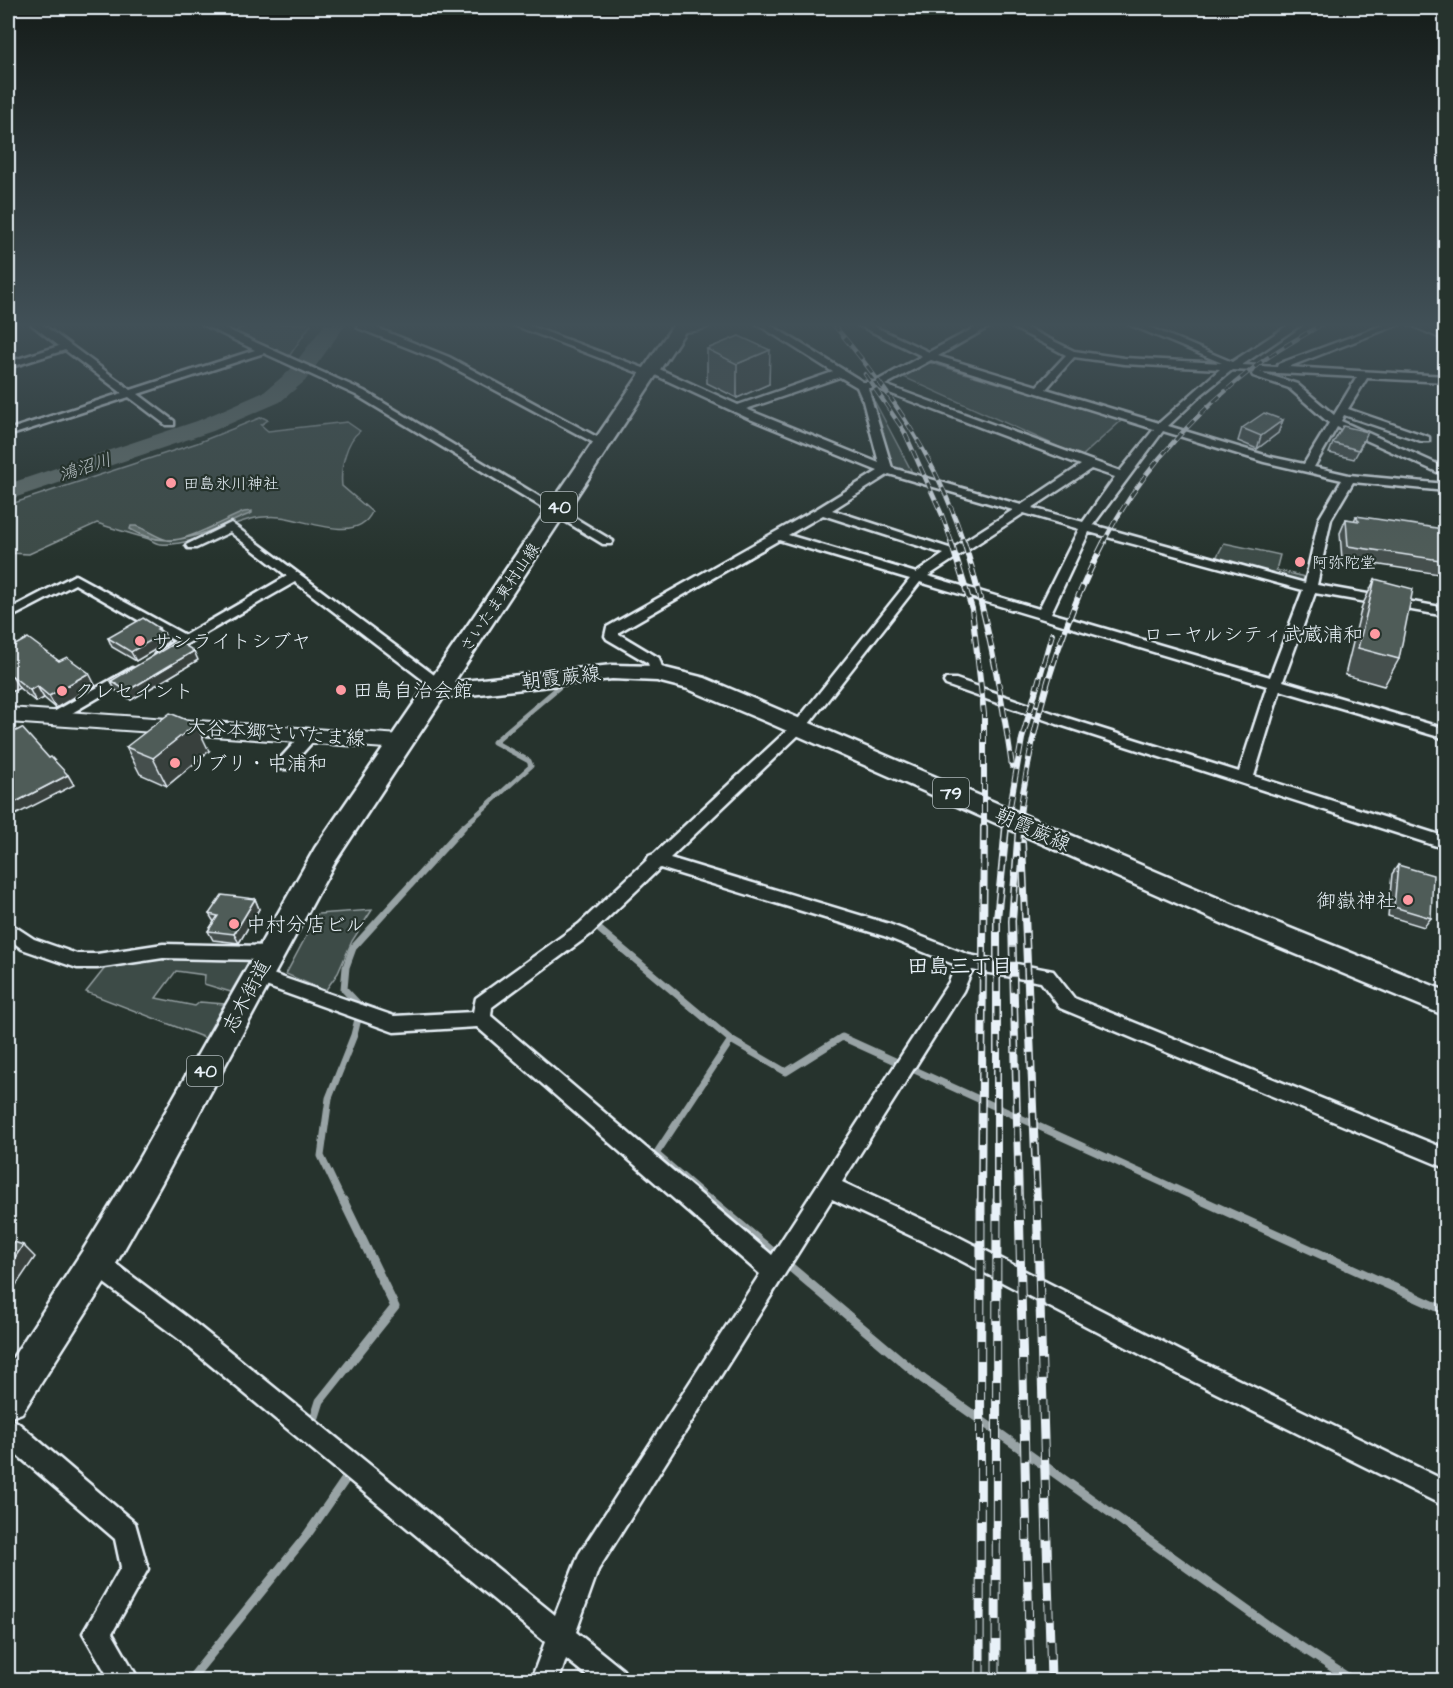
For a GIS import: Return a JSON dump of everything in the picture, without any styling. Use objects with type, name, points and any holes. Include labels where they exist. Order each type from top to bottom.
[{"type":"main road","name":"さいたま東村山線","points":[[439,688],[629,403]]},
{"type":"main road","name":"朝霞蕨線","points":[[439,688],[612,672],[657,673],[699,684],[1342,963],[1446,1004]]},
{"type":"main road","name":"志木街道","points":[[8,1398],[96,1263],[149,1173],[325,855],[439,688]]},
{"type":"main road","name":"大谷本郷さいたま線","points":[[8,715],[401,742]]},
{"type":"street","points":[[8,433],[102,403]]},
{"type":"street","points":[[141,403],[170,423]]},
{"type":"street","points":[[376,403],[607,541]]},
{"type":"street","points":[[526,403],[602,444]]},
{"type":"street","points":[[722,403],[888,470],[1024,507],[1201,560],[1310,588],[1446,612]]},
{"type":"street","points":[[738,410],[756,403]]},
{"type":"street","points":[[867,403],[888,470]]},
{"type":"street","points":[[926,403],[1122,476]]},
{"type":"street","points":[[1087,403],[1306,470],[1348,478],[1446,488]]},
{"type":"street","points":[[1044,613],[1086,526],[1162,426],[1186,403]]},
{"type":"street","points":[[1313,403],[1335,422],[1446,473]]},
{"type":"street","points":[[1306,470],[1347,403]]},
{"type":"street","points":[[1342,411],[1425,439]]},
{"type":"street","points":[[481,1019],[483,1003],[585,929],[800,726],[918,577],[1089,465]]},
{"type":"street","points":[[657,673],[654,661],[612,636],[612,630],[822,511],[888,470]]},
{"type":"street","points":[[1245,779],[1275,683],[1310,588],[1325,519],[1348,478]]},
{"type":"street","points":[[822,511],[952,553]]},
{"type":"street","points":[[192,545],[231,527],[439,688]]},
{"type":"street","points":[[778,536],[1446,734]]},
{"type":"street","points":[[55,717],[296,576]]},
{"type":"street","points":[[8,615],[75,579],[185,641]]},
{"type":"street","points":[[951,682],[1062,721],[1446,843]]},
{"type":"street","points":[[283,765],[310,735]]},
{"type":"street","points":[[656,860],[889,931],[967,962],[1047,976],[1067,1003],[1446,1159]]},
{"type":"street","points":[[8,928],[28,944],[77,961],[97,961],[163,951],[263,964],[394,1024],[481,1019],[773,1271]]},
{"type":"street","points":[[545,1680],[588,1563],[956,986],[967,962]]},
{"type":"street","points":[[828,1186],[943,1240],[1192,1369],[1446,1496]]},
{"type":"street","points":[[96,1263],[188,1332],[613,1680]]},
{"type":"street","points":[[8,1431],[126,1532],[135,1569],[97,1633],[125,1680]]},
{"type":"shaded area","points":[[871,403],[875,403],[913,474],[890,469]]},
{"type":"shaded area","points":[[961,403],[1064,403],[1122,420],[1081,457]]},
{"type":"shaded area","points":[[262,417],[268,420],[261,425],[268,431],[347,422],[360,431],[348,448],[343,464],[342,486],[372,512],[365,522],[343,529],[280,517],[264,517],[234,524],[192,540],[161,544],[97,523],[29,554],[8,553],[8,505],[197,443]]},
{"type":"shaded area","points":[[252,511],[252,513],[207,532],[181,539],[244,512]]},
{"type":"shaded area","points":[[131,526],[140,527],[166,540],[145,536],[130,529]]},
{"type":"shaded area","points":[[1224,543],[1280,555],[1276,570],[1305,577],[1302,583],[1215,560]]},
{"type":"shaded area","points":[[372,910],[352,941],[338,973],[325,991],[286,974],[318,914]]},
{"type":"shaded area","points":[[156,959],[249,961],[231,992],[204,984],[205,975],[176,971],[156,998],[195,1006],[200,1002],[224,1004],[205,1038],[86,992],[105,968]]},
{"type":"building","points":[[1264,413],[1283,420],[1261,436],[1242,428]]},
{"type":"building","points":[[1343,426],[1368,432],[1358,450],[1333,443]]},
{"type":"building","points":[[1356,516],[1443,529],[1446,536],[1446,561],[1348,546],[1346,519],[1359,521]]},
{"type":"building","points":[[1375,579],[1413,589],[1399,659],[1358,648]]},
{"type":"building","points":[[143,618],[164,633],[131,652],[108,638]]},
{"type":"building","points":[[28,638],[59,661],[67,657],[89,673],[49,696],[37,686],[30,690],[12,676],[8,678],[8,649]]},
{"type":"building","points":[[178,641],[194,651],[127,691],[111,681]]},
{"type":"building","points":[[170,713],[196,724],[153,758],[126,747]]},
{"type":"building","points":[[22,728],[68,775],[8,806],[8,735]]},
{"type":"building","name":"御嶽神社","points":[[1398,865],[1433,875],[1431,918],[1394,907]]},
{"type":"building","points":[[222,895],[255,899],[234,934],[208,931],[218,916],[209,914]]},
{"type":"building","points":[[8,1240],[23,1245],[8,1268]]},
{"type":"waterway","name":"鴻沼川","points":[[8,492],[205,426],[259,403]]},
{"type":"waterway","points":[[462,828],[531,766],[529,761],[494,742],[559,687]]},
{"type":"waterway","points":[[343,1202],[321,1156],[329,1098],[354,1035],[361,1007],[344,989],[346,967],[353,948],[462,828]]},
{"type":"waterway","points":[[600,930],[731,1040]]},
{"type":"waterway","points":[[731,1040],[786,1072],[842,1037],[1205,1202]]},
{"type":"waterway","points":[[712,1202],[656,1154],[731,1040]]},
{"type":"waterway","points":[[315,1417],[320,1401],[395,1307],[343,1200]]},
{"type":"waterway","points":[[711,1200],[923,1379],[1269,1626],[1352,1680]]},
{"type":"waterway","points":[[1201,1200],[1446,1311]]},
{"type":"waterway","points":[[190,1680],[307,1535],[345,1480]]},
{"type":"railway","points":[[885,403],[904,431],[942,515],[952,543]]},
{"type":"railway","points":[[893,403],[926,454],[953,512],[964,543]]},
{"type":"railway","points":[[1103,543],[1117,517],[1151,469],[1212,403]]},
{"type":"railway","points":[[951,542],[972,609],[984,714],[984,827]]},
{"type":"railway","points":[[964,542],[980,597],[1012,766]]},
{"type":"railway","points":[[1018,829],[1030,754],[1048,681],[1072,611],[1104,542]]},
{"type":"railway","points":[[1006,829],[1022,739],[1052,634]]},
{"type":"railway","points":[[981,1202],[984,827]]},
{"type":"railway","points":[[997,1200],[997,919],[1006,827]]},
{"type":"railway","points":[[1019,827],[1012,921],[1019,1202]]},
{"type":"railway","points":[[1022,843],[1037,1202]]},
{"type":"railway","points":[[980,1680],[981,1200]]},
{"type":"railway","points":[[996,1680],[997,1200]]},
{"type":"railway","points":[[1019,1200],[1030,1680]]},
{"type":"railway","points":[[1037,1200],[1051,1680]]},
{"type":"place","name":"田島氷川神社","points":[[171,483]]},
{"type":"place","name":"阿弥陀堂","points":[[1300,562]]},
{"type":"place","name":"ローヤルシティ武蔵浦和","points":[[1375,634]]},
{"type":"place","name":"サンライトシブヤ","points":[[140,641]]},
{"type":"place","name":"田島自治会館","points":[[341,690]]},
{"type":"place","name":"クレセイント","points":[[62,691]]},
{"type":"place","name":"リブリ・中浦和","points":[[175,763]]},
{"type":"place","name":"御嶽神社","points":[[1408,900]]},
{"type":"place","name":"中村分店ビル","points":[[234,924]]},
{"type":"district","name":"田島三丁目","points":[[960,966]]}]
